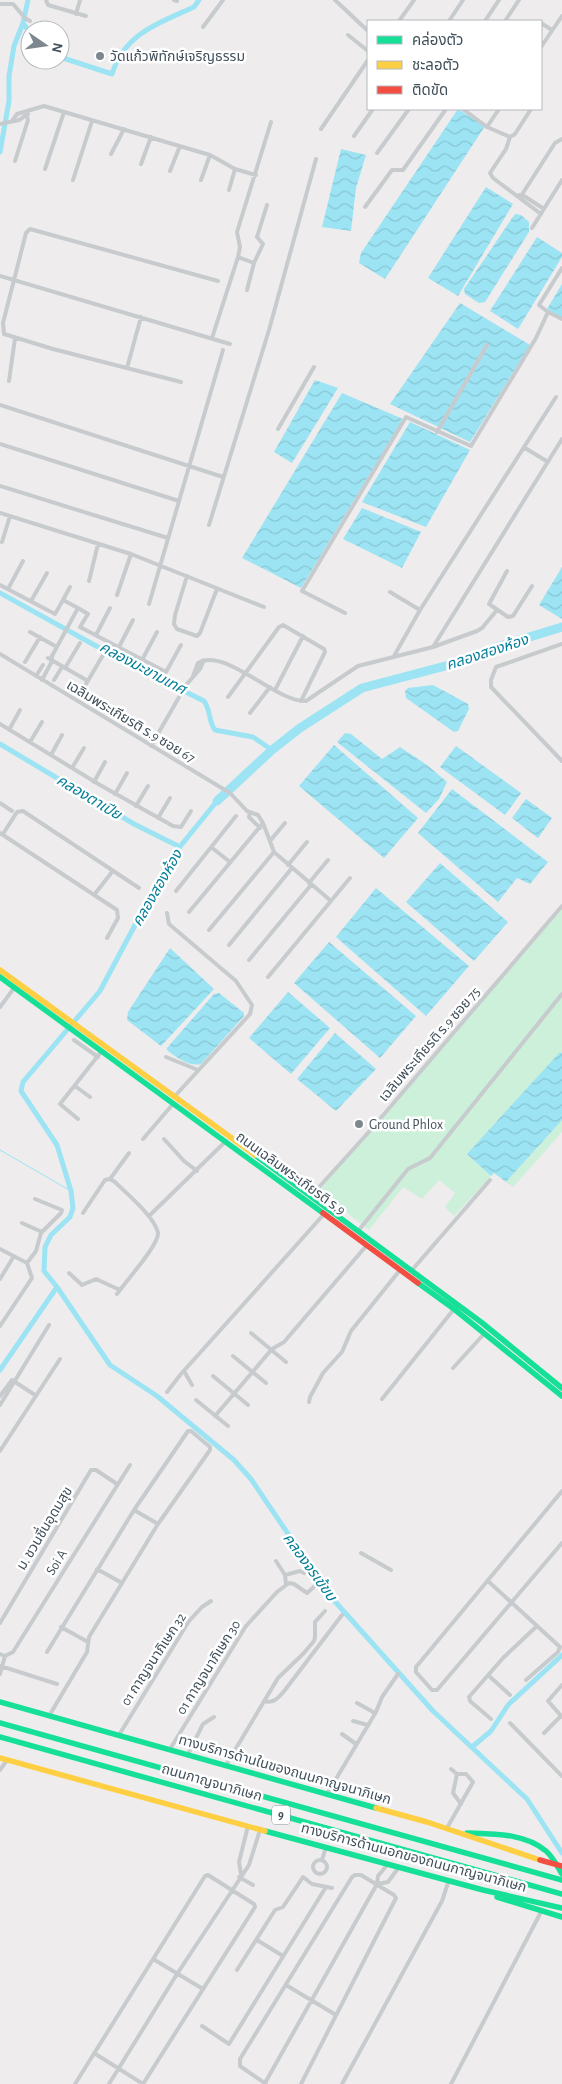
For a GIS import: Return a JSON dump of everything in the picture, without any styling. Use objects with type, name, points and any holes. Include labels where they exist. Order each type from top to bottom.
[{"type":"main road","name":"ถนนเฉลิมพระเกียรติ ร.9","points":[[0,970],[47,1008],[359,1230],[481,1322],[562,1388]]},
{"type":"main road","name":"ถนนเฉลิมพระเกียรติ ร.9","points":[[0,977],[47,1008]]},
{"type":"main road","name":"ถนนเฉลิมพระเกียรติ ร.9","points":[[92,1040],[100,1055],[226,1141],[325,1213],[454,1309],[562,1396]]},
{"type":"main road","name":"ทางบริการด้านในของถนนกาญจนาภิเษก","points":[[0,1702],[447,1828],[562,1866]]},
{"type":"main road","name":"ถนนกาญจนาภิเษก","points":[[0,1723],[562,1880]]},
{"type":"main road","name":"ถนนกาญจนาภิเษก","points":[[0,1737],[178,1785],[562,1894]]},
{"type":"main road","name":"ทางบริการด้านนอกของถนนกาญจนาภิเษก","points":[[3,1759],[483,1890],[562,1908]]},
{"type":"main road","points":[[462,1833],[502,1835],[537,1844],[548,1853],[562,1874]]},
{"type":"main road","points":[[483,1890],[562,1917]]},
{"type":"street","points":[[46,0],[48,5],[86,16]]},
{"type":"street","points":[[76,14],[80,0]]},
{"type":"street","points":[[203,27],[224,0]]},
{"type":"street","points":[[400,20],[414,0]]},
{"type":"street","points":[[450,20],[463,0]]},
{"type":"street","points":[[486,20],[499,0]]},
{"type":"street","points":[[506,20],[520,0]]},
{"type":"street","points":[[339,1],[367,30]]},
{"type":"street","points":[[0,4],[11,4],[28,20]]},
{"type":"street","points":[[542,45],[562,16]]},
{"type":"street","points":[[542,24],[552,30]]},
{"type":"street","points":[[348,34],[367,50]]},
{"type":"street","points":[[321,129],[367,61]]},
{"type":"street","points":[[0,124],[19,120],[35,108],[44,106],[210,155],[236,169],[256,175]]},
{"type":"street","points":[[354,136],[372,110]]},
{"type":"street","points":[[377,153],[408,110]]},
{"type":"street","points":[[365,207],[392,170],[403,170],[445,110]]},
{"type":"street","points":[[464,110],[487,127],[510,137]]},
{"type":"street","points":[[487,127],[498,110]]},
{"type":"street","points":[[530,110],[515,134],[510,137],[506,149],[490,173],[493,178],[544,209]]},
{"type":"street","points":[[45,169],[64,112]]},
{"type":"street","points":[[15,162],[28,120],[27,114]]},
{"type":"street","points":[[73,180],[92,121]]},
{"type":"street","points":[[212,338],[238,257],[240,242],[237,232],[271,122]]},
{"type":"street","points":[[111,154],[124,129]]},
{"type":"street","points":[[141,164],[151,137]]},
{"type":"street","points":[[519,195],[555,143],[562,139]]},
{"type":"street","points":[[170,171],[180,146]]},
{"type":"street","points":[[200,180],[210,155]]},
{"type":"street","points":[[209,525],[270,330],[316,159]]},
{"type":"street","points":[[229,190],[236,169]]},
{"type":"street","points":[[532,228],[562,180]]},
{"type":"street","points":[[519,195],[520,200],[540,214]]},
{"type":"street","points":[[247,290],[254,263],[263,244],[257,237],[267,205]]},
{"type":"street","points":[[181,382],[7,336],[2,330],[26,233],[30,229],[218,282]]},
{"type":"street","points":[[238,257],[254,263]]},
{"type":"street","points":[[562,268],[539,305],[562,320]]},
{"type":"street","points":[[0,276],[230,344]]},
{"type":"street","points":[[345,613],[302,591],[406,417],[472,446],[536,338],[548,312]]},
{"type":"street","points":[[126,368],[142,317]]},
{"type":"street","points":[[9,381],[15,338]]},
{"type":"street","points":[[437,432],[487,345]]},
{"type":"street","points":[[149,604],[222,350]]},
{"type":"street","points":[[278,429],[314,367]]},
{"type":"street","points":[[394,656],[420,610],[556,397]]},
{"type":"street","points":[[0,405],[223,477]]},
{"type":"street","points":[[433,647],[562,439]]},
{"type":"street","points":[[0,444],[179,501]]},
{"type":"street","points":[[525,448],[548,462]]},
{"type":"street","points":[[0,486],[168,538]]},
{"type":"street","points":[[0,513],[131,554],[264,608]]},
{"type":"street","points":[[2,542],[10,516]]},
{"type":"street","points":[[89,581],[98,544]]},
{"type":"street","points":[[117,595],[131,554]]},
{"type":"street","points":[[8,589],[22,561]]},
{"type":"street","points":[[507,571],[489,602],[491,606],[508,617],[513,616],[532,586]]},
{"type":"street","points":[[31,601],[47,573]]},
{"type":"street","points":[[187,576],[174,624],[177,628],[193,636],[197,636],[200,633],[217,589]]},
{"type":"street","points":[[0,584],[56,614],[70,587]]},
{"type":"street","points":[[390,592],[420,610]]},
{"type":"street","points":[[63,600],[88,614],[80,627],[166,672],[181,645]]},
{"type":"street","points":[[42,680],[78,608]]},
{"type":"street","points":[[96,635],[110,608]]},
{"type":"street","points":[[151,746],[186,685],[200,669],[204,660],[216,660],[301,701],[306,701],[358,666],[433,647],[477,631],[482,628],[497,610]]},
{"type":"street","points":[[119,648],[133,620]]},
{"type":"street","points":[[228,697],[279,626],[288,628],[324,648],[325,652],[301,701]]},
{"type":"street","points":[[30,632],[57,647]]},
{"type":"street","points":[[142,660],[157,632]]},
{"type":"street","points":[[250,713],[273,688],[303,636]]},
{"type":"street","points":[[25,662],[40,637]]},
{"type":"street","points":[[54,680],[80,643]]},
{"type":"street","points":[[562,644],[496,667],[491,680],[491,687],[562,761]]},
{"type":"street","points":[[0,662],[2,655]]},
{"type":"street","name":"เฉลิมพระเกียรติ ร.9 ซอย 67","points":[[2,655],[230,793],[248,811]]},
{"type":"street","points":[[79,696],[103,655]]},
{"type":"street","points":[[51,659],[88,681]]},
{"type":"street","points":[[36,676],[43,665]]},
{"type":"street","points":[[9,730],[20,710]]},
{"type":"street","points":[[30,742],[42,722]]},
{"type":"street","points":[[0,724],[94,782],[179,828],[191,811]]},
{"type":"street","points":[[51,755],[62,735]]},
{"type":"street","points":[[72,768],[84,748]]},
{"type":"street","points":[[94,782],[105,762]]},
{"type":"street","points":[[115,794],[127,773]]},
{"type":"street","points":[[136,806],[148,786]]},
{"type":"street","points":[[158,818],[170,798]]},
{"type":"street","points":[[0,803],[12,811]]},
{"type":"street","points":[[107,938],[119,914],[117,910],[1,833],[17,812],[22,811],[139,888]]},
{"type":"street","points":[[248,811],[258,815],[263,822],[264,830],[274,852],[331,901]]},
{"type":"street","points":[[248,811],[249,817],[264,830]]},
{"type":"street","points":[[176,891],[236,816]]},
{"type":"street","points":[[189,912],[263,822]]},
{"type":"street","points":[[270,841],[285,823]]},
{"type":"street","points":[[229,945],[290,867],[306,842]]},
{"type":"street","points":[[211,847],[230,862]]},
{"type":"street","points":[[209,930],[274,852]]},
{"type":"street","points":[[249,960],[328,860]]},
{"type":"street","points":[[94,895],[112,872]]},
{"type":"street","points":[[268,977],[350,878]]},
{"type":"street","name":"เฉลิมพระเกียรติ ร.9 ซอย 75","points":[[311,1196],[367,1134],[562,906]]},
{"type":"street","points":[[168,913],[169,924],[236,981],[252,1003],[250,1014],[174,1097]]},
{"type":"street","points":[[0,1006],[14,988]]},
{"type":"street","points":[[359,1230],[408,1170],[430,1158],[562,994]]},
{"type":"street","points":[[74,1040],[100,1055],[60,1104],[78,1119]]},
{"type":"street","points":[[166,1057],[198,1070]]},
{"type":"street","points":[[76,1086],[90,1097]]},
{"type":"street","points":[[143,1139],[173,1104]]},
{"type":"street","points":[[164,1139],[197,1171]]},
{"type":"street","points":[[149,1216],[226,1141]]},
{"type":"street","points":[[82,1213],[129,1153]]},
{"type":"street","points":[[69,1273],[82,1285],[96,1279],[102,1280],[119,1292],[146,1257],[156,1239],[157,1231],[149,1216],[116,1182],[108,1180]]},
{"type":"street","points":[[412,1270],[490,1180]]},
{"type":"street","points":[[27,1263],[36,1250],[42,1232],[62,1210],[35,1199]]},
{"type":"street","points":[[167,1392],[325,1213]]},
{"type":"street","points":[[22,1223],[42,1232]]},
{"type":"street","points":[[215,1416],[272,1350],[284,1342],[367,1245]]},
{"type":"street","points":[[0,1249],[27,1263],[32,1278],[0,1326]]},
{"type":"street","points":[[0,1279],[14,1256]]},
{"type":"street","points":[[309,1402],[323,1373],[342,1352],[351,1331],[400,1270]]},
{"type":"street","points":[[382,1399],[454,1309]]},
{"type":"street","points":[[0,1396],[16,1377],[49,1325]]},
{"type":"street","points":[[251,1333],[286,1362]]},
{"type":"street","points":[[453,1368],[484,1334]]},
{"type":"street","points":[[233,1356],[266,1383]]},
{"type":"street","points":[[0,1450],[60,1359]]},
{"type":"street","points":[[184,1371],[192,1385]]},
{"type":"street","points":[[213,1376],[248,1405]]},
{"type":"street","points":[[13,1381],[35,1395]]},
{"type":"street","points":[[0,1405],[13,1381]]},
{"type":"street","points":[[196,1400],[228,1426]]},
{"type":"street","points":[[47,1652],[134,1510],[188,1431],[191,1431],[210,1447],[210,1450],[158,1524],[122,1583],[88,1642],[87,1652],[49,1716]]},
{"type":"street","name":"Soi A","points":[[5,1656],[13,1652],[130,1465]]},
{"type":"street","name":"ม. ชวนชื่นอุดมสุข","points":[[0,1623],[92,1470],[96,1470],[117,1484]]},
{"type":"street","points":[[562,1491],[416,1667],[416,1672],[432,1690],[437,1690],[562,1543]]},
{"type":"street","points":[[134,1510],[158,1524]]},
{"type":"street","points":[[360,1553],[391,1570]]},
{"type":"street","points":[[276,1560],[285,1575],[286,1584],[292,1583],[307,1592],[316,1585]]},
{"type":"street","points":[[97,1569],[122,1583]]},
{"type":"street","points":[[285,1575],[300,1571],[304,1573]]},
{"type":"street","points":[[488,1581],[558,1645],[560,1650],[526,1680]]},
{"type":"street","name":"01 กาญจนาภิเษก 30","points":[[170,1749],[246,1626],[286,1584]]},
{"type":"street","name":"01 กาญจนาภิเษก 32","points":[[119,1735],[189,1621],[202,1606],[211,1602]]},
{"type":"street","points":[[226,1765],[278,1678],[314,1641],[314,1622],[325,1611]]},
{"type":"street","points":[[264,1701],[274,1701],[285,1690],[342,1615]]},
{"type":"street","points":[[491,1719],[468,1698],[488,1675],[538,1626]]},
{"type":"street","points":[[61,1627],[88,1642]]},
{"type":"street","points":[[0,1654],[5,1656],[0,1674]]},
{"type":"street","points":[[1,1666],[57,1684]]},
{"type":"street","points":[[327,1794],[375,1714],[382,1696],[398,1674]]},
{"type":"street","points":[[488,1675],[510,1696]]},
{"type":"street","points":[[544,1733],[562,1716],[548,1701],[562,1685]]},
{"type":"street","points":[[357,1702],[375,1714]]},
{"type":"street","points":[[188,1754],[203,1724],[214,1717]]},
{"type":"street","points":[[353,1721],[368,1725]]},
{"type":"street","points":[[510,1723],[562,1776]]},
{"type":"street","points":[[342,1734],[356,1744]]},
{"type":"street","points":[[0,1770],[3,1759]]},
{"type":"street","points":[[447,1828],[472,1782],[466,1774],[457,1774],[451,1769]]},
{"type":"street","points":[[457,1774],[457,1784],[453,1794],[461,1804]]},
{"type":"street","points":[[248,1826],[239,1862],[240,1876],[253,1886]]},
{"type":"street","points":[[109,2084],[177,1974],[249,1865],[260,1830]]},
{"type":"street","points":[[322,1860],[326,1847]]},
{"type":"street","points":[[241,1854],[253,1857]]},
{"type":"street","points":[[316,1860],[322,1860],[326,1863],[326,1870],[323,1873],[317,1873],[313,1868],[314,1864],[316,1860]]},
{"type":"street","points":[[301,2084],[396,1898],[394,1895],[377,1884],[362,1875],[352,1877],[239,2064],[243,2070],[265,2084],[377,1884],[378,1876],[388,1864]]},
{"type":"street","points":[[377,1884],[388,1882],[399,1867]]},
{"type":"street","points":[[312,1884],[317,1873]]},
{"type":"street","points":[[74,2084],[205,1876],[208,1875],[255,1906],[143,2084],[94,2053]]},
{"type":"street","points":[[237,1970],[275,1910],[283,1906],[304,1877],[312,1884],[332,1888]]},
{"type":"street","points":[[342,2084],[442,1901],[449,1880]]},
{"type":"street","points":[[202,2026],[229,2044],[326,1887]]},
{"type":"street","points":[[451,2084],[542,1910]]},
{"type":"street","points":[[257,1940],[283,1956]]},
{"type":"street","points":[[153,1959],[203,1989]]},
{"type":"street","points":[[286,1985],[336,2015]]},
{"type":"green space","points":[[562,909],[562,1052],[467,1154],[491,1176],[454,1216],[445,1207],[455,1193],[439,1180],[422,1199],[403,1187],[369,1230],[342,1209],[316,1194]]},
{"type":"green space","points":[[562,1120],[562,1132],[513,1187],[506,1182]]},
{"type":"water","points":[[457,110],[485,126],[385,279],[359,263],[361,253]]},
{"type":"water","points":[[341,149],[366,155],[356,188],[351,231],[322,227]]},
{"type":"water","points":[[486,187],[513,204],[458,296],[428,278]]},
{"type":"water","points":[[515,214],[521,215],[529,222],[529,232],[485,302],[479,303],[465,294],[464,289]]},
{"type":"water","points":[[537,237],[562,253],[562,257],[518,329],[490,311]]},
{"type":"water","points":[[562,284],[562,318],[547,309]]},
{"type":"water","points":[[460,303],[530,345],[470,442],[390,404]]},
{"type":"water","points":[[315,380],[338,388],[292,463],[274,452]]},
{"type":"water","points":[[342,393],[403,419],[301,588],[242,558]]},
{"type":"water","points":[[410,422],[470,450],[426,527],[362,502]]},
{"type":"water","points":[[362,508],[421,532],[402,568],[343,539]]},
{"type":"water","points":[[562,567],[562,619],[539,605]]},
{"type":"water","points":[[433,685],[468,704],[469,709],[458,731],[454,732],[406,698],[405,691],[408,688]]},
{"type":"water","points":[[345,733],[351,734],[382,759],[400,747],[427,765],[447,782],[439,799],[426,813],[337,742]]},
{"type":"water","points":[[334,745],[418,818],[384,858],[299,786]]},
{"type":"water","points":[[456,746],[521,793],[505,815],[440,767]]},
{"type":"water","points":[[452,789],[548,862],[530,884],[517,878],[498,902],[418,833]]},
{"type":"water","points":[[526,799],[552,818],[538,838],[512,818]]},
{"type":"water","points":[[440,863],[508,922],[474,961],[406,902]]},
{"type":"water","points":[[376,888],[469,966],[426,1016],[336,937]]},
{"type":"water","points":[[329,942],[416,1016],[380,1058],[294,983]]},
{"type":"water","points":[[170,948],[214,989],[161,1046],[127,1020],[128,1012]]},
{"type":"water","points":[[288,992],[330,1028],[291,1074],[249,1038]]},
{"type":"water","points":[[219,993],[244,1013],[244,1016],[201,1064],[188,1063],[167,1050],[214,994]]},
{"type":"water","points":[[335,1033],[376,1069],[336,1111],[297,1079]]},
{"type":"water","points":[[560,1052],[562,1053],[562,1120],[506,1182],[494,1173],[491,1176],[467,1154]]},
{"type":"waterway","name":"คลองมะขามเทศ","points":[[0,152],[9,101],[9,76],[14,46],[23,23],[28,0]]},
{"type":"waterway","points":[[70,60],[112,74],[125,48],[134,39],[156,24],[194,7],[199,0]]},
{"type":"waterway","name":"คลองมะขามเทศ","points":[[0,593],[127,663],[204,701],[215,730],[253,737],[272,750]]},
{"type":"waterway","name":"คลองสองห้อง","points":[[217,801],[272,750],[300,728],[362,688],[468,660],[503,645],[562,627]]},
{"type":"waterway","name":"คลองตาเปีย","points":[[0,744],[134,824],[180,847]]},
{"type":"waterway","name":"คลองจรเข้ขบ","points":[[217,801],[170,859],[100,991],[23,1082],[21,1091],[57,1145],[71,1191],[73,1208],[70,1217],[51,1235],[45,1247],[44,1271],[110,1365],[157,1396],[234,1460],[251,1479],[330,1596],[433,1711],[527,1799],[562,1853]]},
{"type":"waterway","points":[[0,1150],[71,1191]]},
{"type":"waterway","points":[[0,1370],[57,1287]]},
{"type":"waterway","points":[[472,1747],[491,1731],[508,1705],[562,1655]]},
{"type":"traffic: fast","points":[[0,977],[323,1213]]},
{"type":"traffic: fast","points":[[255,1155],[481,1322],[562,1388]]},
{"type":"traffic: fast","points":[[418,1283],[454,1309],[562,1396]]},
{"type":"traffic: fast","points":[[0,1702],[376,1808]]},
{"type":"traffic: fast","points":[[0,1723],[562,1880]]},
{"type":"traffic: fast","points":[[0,1737],[562,1894]]},
{"type":"traffic: fast","points":[[265,1831],[483,1890],[562,1908]]},
{"type":"traffic: fast","points":[[467,1833],[508,1836],[538,1845],[553,1859],[562,1874]]},
{"type":"traffic: fast","points":[[497,1897],[562,1917]]},
{"type":"traffic: slow","points":[[0,970],[255,1155]]},
{"type":"traffic: slow","points":[[0,1758],[265,1831]]},
{"type":"traffic: slow","points":[[376,1808],[427,1822],[540,1860]]},
{"type":"traffic: jam","points":[[323,1213],[418,1283]]},
{"type":"traffic: jam","points":[[540,1860],[562,1866]]},
{"type":"place","name":"วัดแก้วพิทักษ์เจริญธรรม","points":[[100,56]]},
{"type":"place","name":"Ground Phlox","points":[[359,1124]]}]
